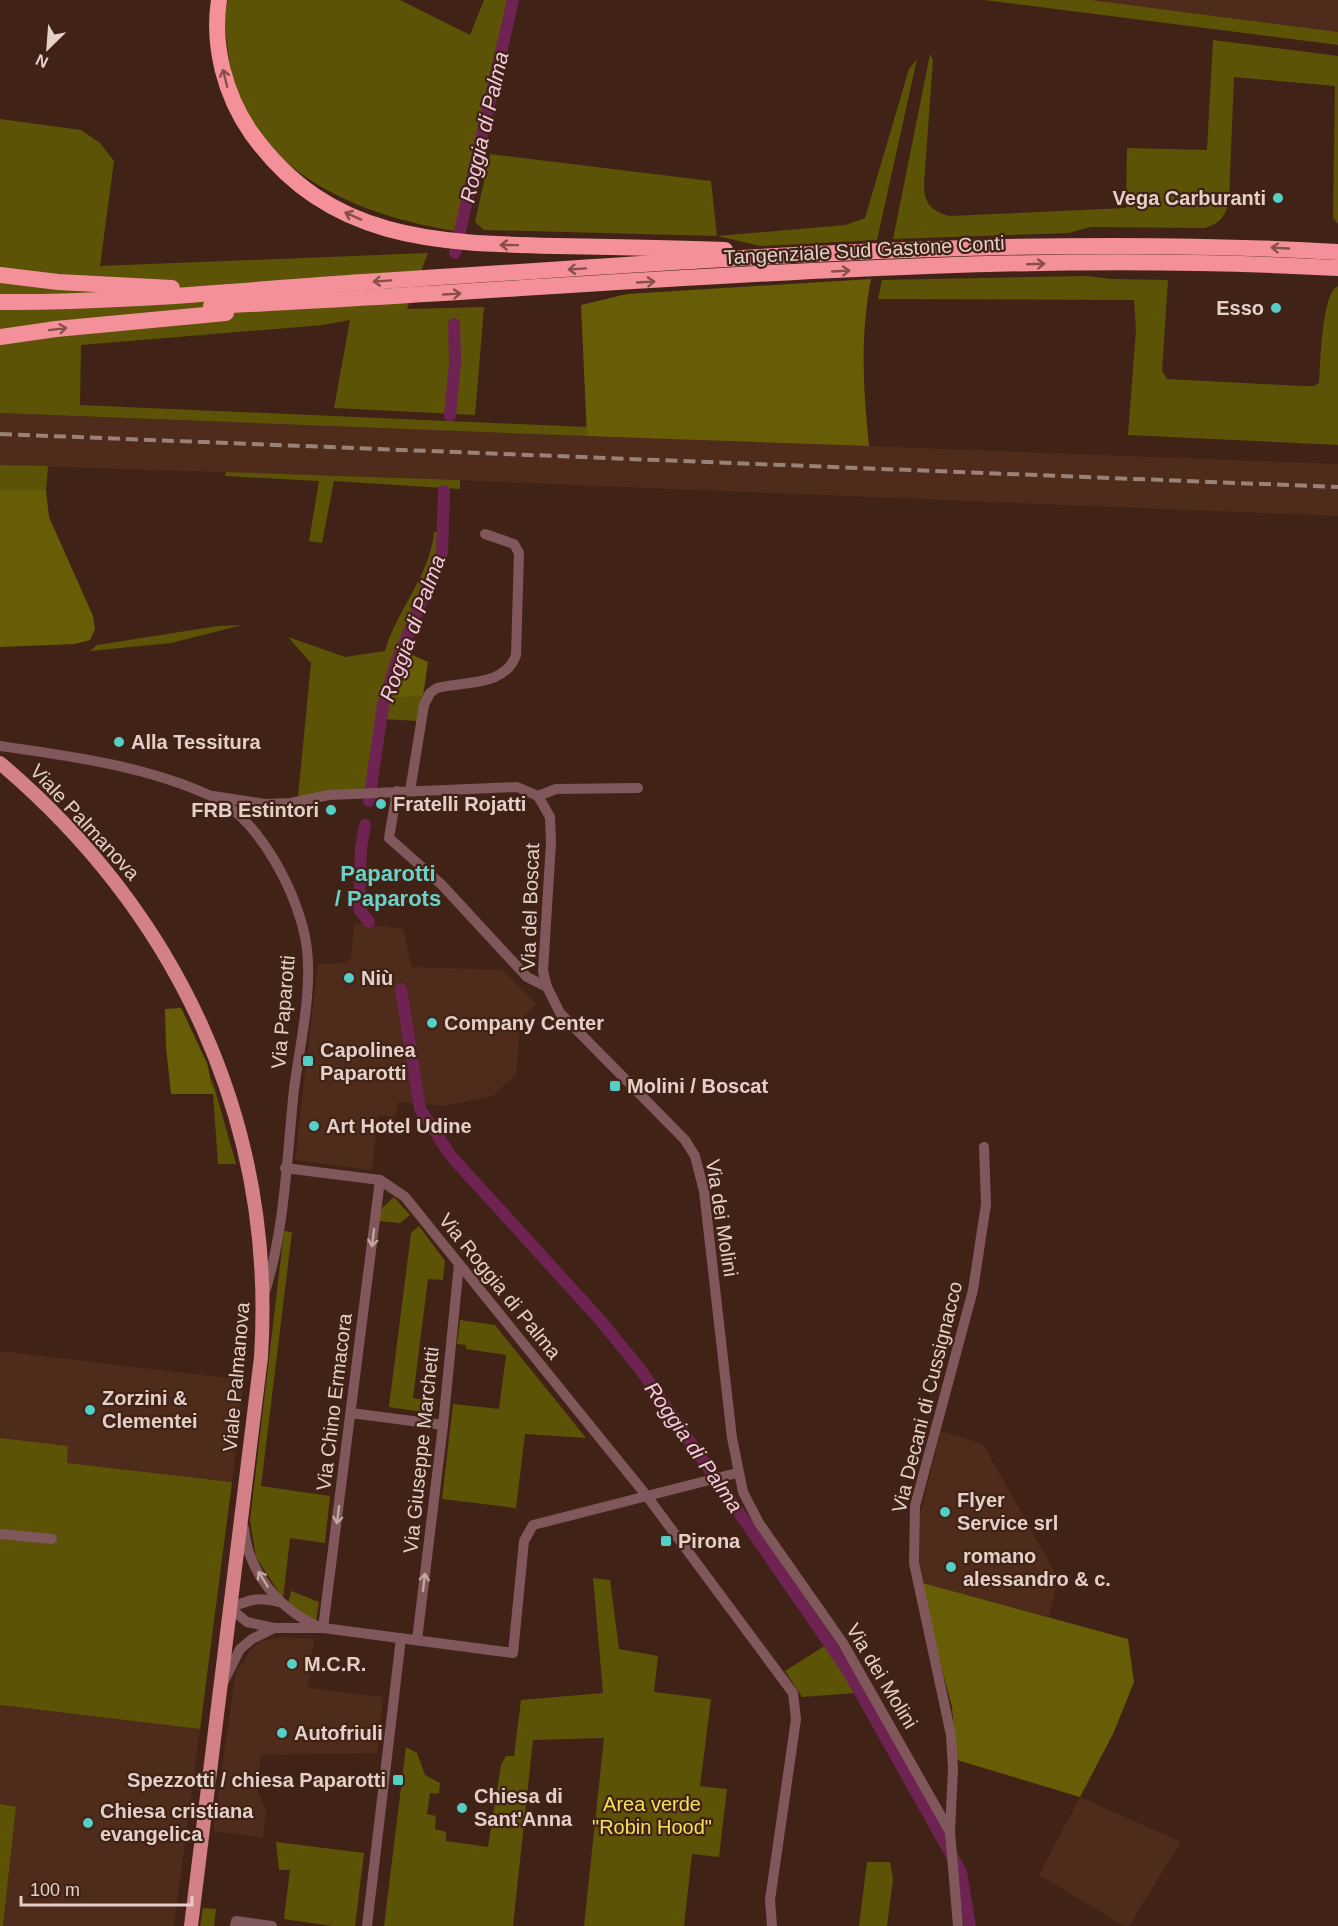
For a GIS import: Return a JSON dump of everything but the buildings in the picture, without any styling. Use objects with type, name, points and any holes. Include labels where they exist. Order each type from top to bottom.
[{"type":"highway","points":[[219,0],[221,59],[232,101],[262,148],[287,176],[310,194],[363,220],[417,237],[456,243],[841,252]]},
{"type":"highway","name":"Tangenziale Sud Gastone Conti","points":[[332,284],[841,252],[1055,247],[1268,248],[1338,252]]},
{"type":"highway","name":"Tangenziale Sud Gastone Conti","points":[[393,298],[839,271],[1018,264],[1267,264],[1338,268]]},
{"type":"highway","points":[[0,275],[58,282],[181,288],[332,284]]},
{"type":"highway","points":[[0,302],[57,302],[207,295],[332,284]]},
{"type":"highway","points":[[0,312],[56,312],[393,298]]},
{"type":"highway","points":[[0,337],[56,329],[393,298]]},
{"type":"main road","name":"Viale Palmanova","points":[[0,763],[62,820],[126,894],[164,952],[195,1011],[220,1072],[243,1145],[256,1222],[263,1299],[261,1357],[190,1926]]},
{"type":"street","points":[[410,791],[424,705],[430,693],[437,688],[501,675],[511,667],[516,655],[519,553],[514,544],[485,534]]},
{"type":"street","name":"Via Paparotti","points":[[0,746],[153,775],[213,796],[246,823],[271,857],[296,905],[304,934],[307,981],[278,1234],[263,1299]]},
{"type":"street","points":[[213,796],[265,804],[363,792],[517,787],[538,796],[556,789],[638,788]]},
{"type":"street","points":[[397,791],[388,838],[441,884],[527,977],[547,987]]},
{"type":"street","name":"Via del Boscat","points":[[538,796],[548,810],[551,830],[543,950],[547,987]]},
{"type":"street","name":"Via dei Molini","points":[[547,987],[560,1013],[685,1140],[695,1156],[704,1191],[734,1473],[759,1523],[843,1643],[950,1832]]},
{"type":"street","name":"Via Decani di Cussignacco","points":[[950,1832],[953,1769],[951,1735],[937,1660],[916,1578],[913,1540],[915,1506],[973,1290],[986,1204],[984,1147]]},
{"type":"street","name":"Via Roggia di Palma","points":[[285,1168],[380,1180],[405,1197],[646,1495],[788,1687],[796,1701],[796,1719],[770,1900],[772,1926]]},
{"type":"street","name":"Via Chino Ermacora","points":[[323,1628],[380,1180]]},
{"type":"street","name":"Via Giuseppe Marchetti","points":[[417,1640],[443,1425],[459,1264]]},
{"type":"street","points":[[351,1413],[443,1425]]},
{"type":"street","points":[[282,1603],[266,1598],[248,1599],[230,1608],[247,1622],[274,1628],[323,1628],[513,1653],[524,1541],[528,1529],[538,1522],[734,1473]]},
{"type":"street","points":[[242,1508],[246,1548],[267,1587],[282,1603],[304,1620],[323,1628]]},
{"type":"street","points":[[0,1534],[52,1539]]},
{"type":"street","points":[[220,1689],[240,1649],[252,1639],[274,1628]]},
{"type":"street","points":[[368,1926],[401,1638]]},
{"type":"street","points":[[950,1832],[958,1926]]},
{"type":"street","points":[[235,1926],[236,1921],[272,1926]]},
{"type":"shaded area","points":[[1091,0],[1338,0],[1338,32]]},
{"type":"shaded area","points":[[871,279],[864,342],[865,404],[869,446],[587,436],[581,305],[627,294]]},
{"type":"shaded area","points":[[0,413],[1338,464],[1338,516],[428,479],[0,465]]},
{"type":"shaded area","points":[[0,490],[46,490],[49,517],[93,616],[95,629],[90,640],[75,644],[0,647]]},
{"type":"shaded area","points":[[406,652],[428,662],[423,696],[388,698]]},
{"type":"shaded area","points":[[354,923],[403,929],[412,967],[502,970],[536,1004],[521,1019],[516,1074],[493,1096],[445,1106],[398,1102],[395,1117],[378,1115],[372,1170],[295,1160],[318,964],[346,963],[351,958]]},
{"type":"shaded area","points":[[181,1008],[207,1063],[214,1094],[171,1094],[165,1009]]},
{"type":"shaded area","points":[[0,1351],[244,1380],[232,1482],[67,1463],[68,1446],[0,1438]]},
{"type":"shaded area","points":[[941,1431],[983,1444],[1058,1578],[1049,1617],[919,1582],[920,1515]]},
{"type":"shaded area","points":[[919,1582],[1128,1639],[1134,1682],[1113,1734],[1080,1797],[957,1760],[952,1707]]},
{"type":"shaded area","points":[[281,1637],[314,1639],[308,1688],[383,1697],[377,1753],[261,1755],[257,1789],[266,1812],[263,1838],[213,1831],[236,1671],[254,1646],[262,1641]]},
{"type":"shaded area","points":[[0,1705],[200,1729],[174,1926],[3,1926],[16,1807],[0,1804]]},
{"type":"shaded area","points":[[1080,1797],[1181,1842],[1129,1926],[1124,1926],[1039,1875]]},
{"type":"green space","points":[[228,0],[400,0],[470,35],[484,0],[518,0],[464,232],[388,215],[350,201],[315,183],[284,160],[258,132],[239,98],[226,37],[225,14]]},
{"type":"green space","points":[[984,0],[1091,0],[1338,32],[1338,45]]},
{"type":"green space","points":[[1213,40],[1338,56],[1338,224],[1333,218],[1335,86],[1234,77],[1229,200],[1222,218],[1211,226],[1205,228],[1090,227],[1069,233],[893,239],[930,54],[933,60],[924,183],[925,195],[932,208],[949,216],[1126,208],[1127,148],[1207,150]]},
{"type":"green space","points":[[917,59],[877,240],[760,246],[717,236],[845,225],[865,218],[909,69]]},
{"type":"green space","points":[[0,119],[81,130],[100,143],[114,161],[100,266],[428,253],[407,309],[484,307],[475,415],[334,408],[350,320],[323,325],[81,345],[80,405],[587,427],[587,436],[0,413]]},
{"type":"green space","points":[[490,154],[711,181],[717,236],[484,230],[475,222]]},
{"type":"green space","points":[[1086,276],[1168,280],[1162,371],[1167,379],[1302,386],[1314,386],[1319,383],[1325,315],[1332,292],[1338,286],[1338,445],[1128,435],[1136,330],[1134,300],[878,299],[882,280]]},
{"type":"green space","points":[[0,465],[48,466],[46,490],[0,490]]},
{"type":"green space","points":[[226,472],[460,480],[460,489],[334,481],[322,543],[309,541],[319,481],[225,476]]},
{"type":"green space","points":[[434,532],[440,532],[439,551],[386,681],[369,788],[298,797],[311,663],[288,637],[345,657],[385,651],[397,621],[420,578]]},
{"type":"green space","points":[[242,625],[171,643],[90,651],[97,645],[218,626]]},
{"type":"green space","points":[[423,696],[418,721],[383,719],[388,698]]},
{"type":"green space","points":[[212,1079],[236,1164],[218,1164]]},
{"type":"green space","points":[[394,1197],[410,1215],[400,1223],[379,1221],[381,1209]]},
{"type":"green space","points":[[419,1226],[445,1261],[443,1280],[428,1279],[413,1398],[430,1401],[428,1413],[389,1407],[411,1233]]},
{"type":"green space","points":[[284,1231],[292,1232],[261,1486],[330,1496],[325,1543],[290,1538],[283,1599],[256,1557],[250,1520]]},
{"type":"green space","points":[[460,1320],[495,1325],[586,1438],[525,1434],[516,1508],[442,1499],[453,1404],[499,1409],[506,1355],[466,1349],[466,1345],[457,1344]]},
{"type":"green space","points":[[0,1438],[68,1446],[67,1463],[232,1482],[200,1729],[0,1705]]},
{"type":"green space","name":"Area verde \"Robin Hood\"","points":[[593,1578],[610,1580],[619,1649],[658,1656],[654,1692],[711,1699],[700,1786],[727,1789],[719,1857],[692,1854],[684,1926],[584,1926],[604,1738],[533,1740],[513,1926],[384,1926],[406,1747],[417,1753],[425,1775],[440,1783],[439,1794],[430,1793],[427,1814],[436,1816],[435,1829],[446,1832],[446,1841],[488,1847],[501,1765],[506,1756],[514,1756],[521,1700],[603,1693]]},
{"type":"green space","points":[[291,1591],[319,1602],[316,1621],[288,1604]]},
{"type":"green space","points":[[826,1645],[855,1693],[802,1697],[785,1671]]},
{"type":"green space","points":[[0,1804],[16,1807],[3,1926],[0,1926]]},
{"type":"green space","points":[[276,1842],[364,1853],[355,1926],[332,1926],[284,1919],[290,1870],[279,1870]]},
{"type":"green space","points":[[867,1862],[890,1862],[893,1879],[887,1926],[859,1926]]},
{"type":"green space","points":[[203,1908],[216,1909],[214,1926],[200,1926]]},
{"type":"waterway","name":"Roggia di Palma","points":[[455,253],[513,0]]},
{"type":"waterway","name":"Roggia di Palma","points":[[450,415],[455,363],[454,324]]},
{"type":"waterway","name":"Roggia di Palma","points":[[369,801],[383,705],[396,663],[442,552],[444,491]]},
{"type":"waterway","name":"Roggia di Palma","points":[[365,825],[361,848],[359,909],[369,922]]},
{"type":"waterway","name":"Roggia di Palma","points":[[401,989],[420,1109],[451,1156],[601,1321],[640,1369],[847,1669],[961,1872],[970,1926]]},
{"type":"railway","points":[[0,434],[1338,487]]},
{"type":"place","name":"Vega Carburanti","points":[[1278,198]]},
{"type":"place","name":"Esso","points":[[1276,308]]},
{"type":"place","name":"Alla Tessitura","points":[[119,742]]},
{"type":"place","name":"Fratelli Rojatti","points":[[381,804]]},
{"type":"place","name":"FRB Estintori","points":[[331,810]]},
{"type":"place","name":"Niù","points":[[349,978]]},
{"type":"place","name":"Company Center","points":[[432,1023]]},
{"type":"place","name":"Capolinea Paparotti","points":[[308,1061]]},
{"type":"place","name":"Molini / Boscat","points":[[615,1086]]},
{"type":"place","name":"Art Hotel Udine","points":[[314,1126]]},
{"type":"place","name":"Zorzini & Clementei","points":[[90,1410]]},
{"type":"place","name":"Flyer Service srl","points":[[945,1512]]},
{"type":"place","name":"Pirona","points":[[666,1541]]},
{"type":"place","name":"romano alessandro & c.","points":[[951,1567]]},
{"type":"place","name":"M.C.R.","points":[[292,1664]]},
{"type":"place","name":"Autofriuli","points":[[282,1733]]},
{"type":"place","name":"Spezzotti / chiesa Paparotti","points":[[398,1780]]},
{"type":"place","name":"Chiesa di Sant'Anna","points":[[462,1808]]},
{"type":"place","name":"Chiesa cristiana evangelica","points":[[88,1823]]},
{"type":"district","name":"Paparotti / Paparots","points":[[388,886]]}]
